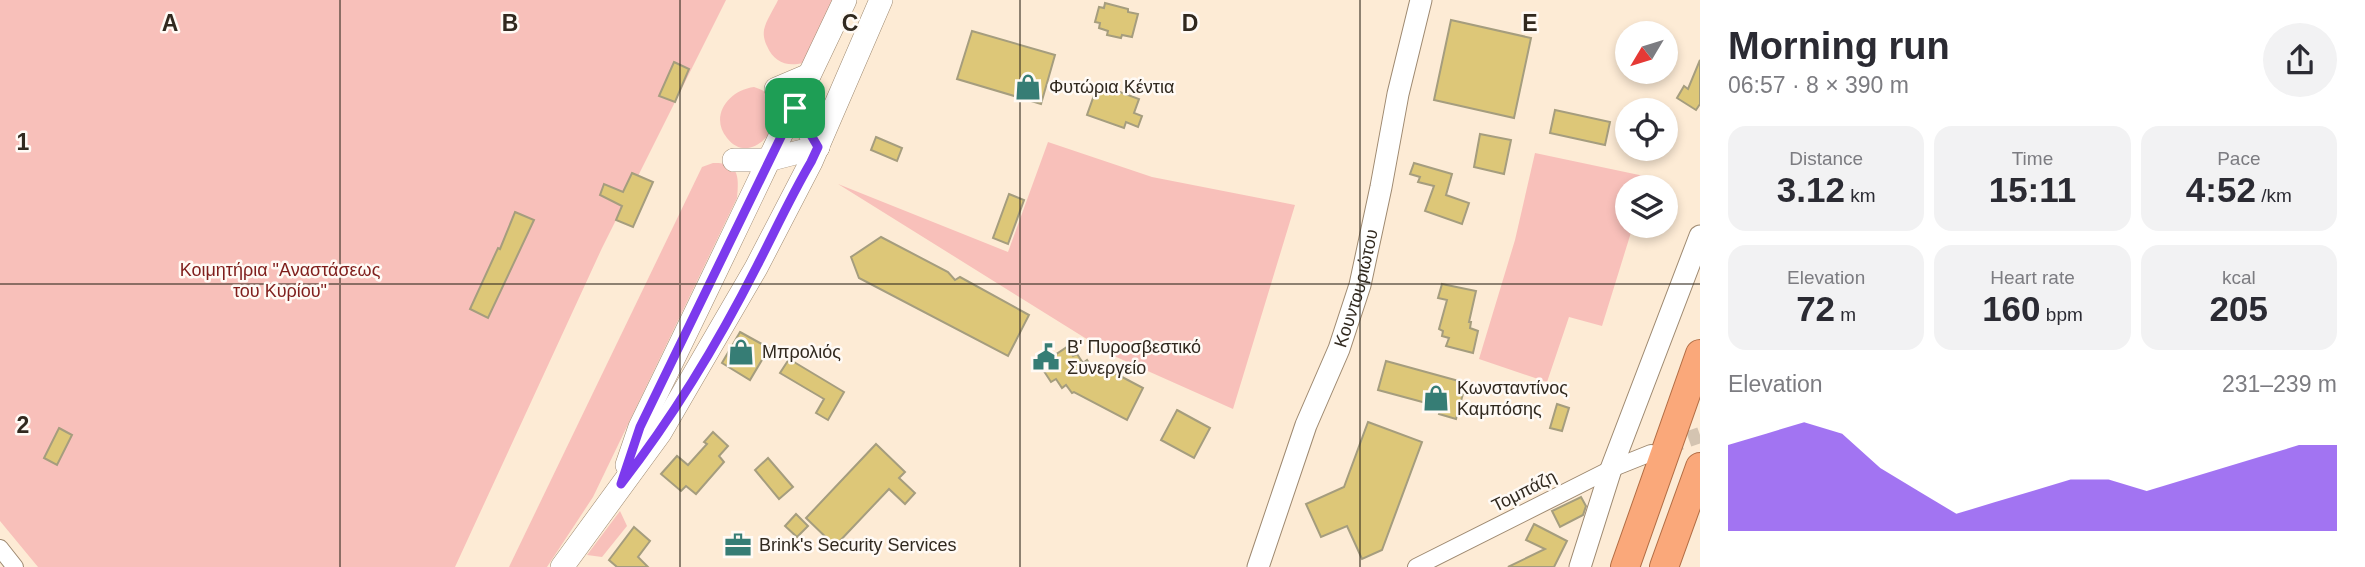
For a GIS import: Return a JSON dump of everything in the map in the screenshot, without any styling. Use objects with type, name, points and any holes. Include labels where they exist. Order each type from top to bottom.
[{"type":"highway","points":[[1625,567],[1700,354]]},
{"type":"highway","points":[[1664,567],[1700,467]]},
{"type":"main road","points":[[621,484],[640,427],[749,206],[768,160],[845,0]]},
{"type":"main road","points":[[562,567],[660,433],[756,268],[818,147],[881,0]]},
{"type":"main road","points":[[809,75],[776,89],[788,97],[818,147]]},
{"type":"main road","points":[[749,206],[748,181],[734,160],[768,160],[818,147]]},
{"type":"street","name":"Κουντουριώτου","points":[[1258,567],[1306,425],[1339,349],[1360,285],[1398,94],[1421,0]]},
{"type":"street","points":[[1580,567],[1611,469],[1700,236]]},
{"type":"street","name":"Τομπάζη","points":[[1416,567],[1611,469],[1650,453]]},
{"type":"street","points":[[0,548],[15,567]]},
{"type":"green space","name":"Κοιμητήρια \"Αναστάσεως του Κυρίου\"","points":[[0,0],[726,0],[602,248],[455,567],[38,567],[0,521]]},
{"type":"green space","points":[[778,0],[837,0],[803,63],[781,62],[773,56],[766,43],[765,26]]},
{"type":"green space","points":[[754,87],[768,95],[775,106],[775,119],[770,132],[761,142],[750,148],[739,147],[727,138],[722,130],[721,113],[724,105],[737,93]]},
{"type":"green space","points":[[1048,142],[1152,177],[1295,205],[1233,409],[1114,356],[838,184],[1008,252]]},
{"type":"green space","points":[[1535,153],[1639,175],[1615,175],[1615,238],[1629,238],[1602,326],[1569,317],[1547,382],[1479,359],[1515,240]]},
{"type":"green space","points":[[713,163],[728,165],[736,172],[737,198],[593,497],[547,567],[509,567],[702,167]]},
{"type":"green space","points":[[620,511],[627,526],[602,557],[587,555]]},
{"type":"building","points":[[1105,3],[1138,14],[1132,37],[1107,35],[1108,31],[1099,28],[1100,23],[1095,22],[1099,7],[1104,8]]},
{"type":"building","points":[[1451,20],[1531,38],[1514,118],[1434,100]]},
{"type":"building","points":[[972,31],[1055,55],[1041,104],[957,79]]},
{"type":"building","points":[[1700,60],[1700,104],[1696,110],[1677,98],[1684,86],[1688,89]]},
{"type":"building","points":[[674,62],[689,69],[675,102],[659,96]]},
{"type":"building","points":[[1098,84],[1139,99],[1134,113],[1142,116],[1138,127],[1126,122],[1124,128],[1087,115]]},
{"type":"building","points":[[1555,110],[1610,122],[1605,145],[1550,133]]},
{"type":"building","points":[[1480,134],[1511,140],[1504,174],[1474,167]]},
{"type":"building","points":[[876,137],[902,148],[897,161],[871,150]]},
{"type":"building","points":[[1414,163],[1452,174],[1446,195],[1469,203],[1462,224],[1425,211],[1434,186],[1418,182],[1420,177],[1410,174]]},
{"type":"building","points":[[632,173],[653,182],[633,227],[616,220],[622,206],[600,195],[604,184],[623,192]]},
{"type":"building","points":[[1009,194],[1024,200],[1008,244],[993,238]]},
{"type":"building","points":[[515,212],[534,220],[488,318],[470,309]]},
{"type":"building","points":[[881,237],[948,272],[955,280],[960,277],[1029,315],[1008,356],[859,278],[851,257]]},
{"type":"building","points":[[1442,284],[1476,291],[1469,322],[1470,328],[1478,331],[1473,353],[1446,346],[1449,338],[1442,336],[1443,331],[1439,329],[1447,300],[1438,298]]},
{"type":"building","points":[[740,332],[769,348],[750,380],[722,363]]},
{"type":"building","points":[[1067,347],[1073,356],[1077,354],[1083,363],[1087,360],[1093,369],[1097,366],[1102,373],[1107,369],[1143,388],[1127,420],[1072,393],[1066,385],[1062,388],[1056,379],[1051,382],[1040,365]]},
{"type":"building","points":[[789,359],[844,392],[828,420],[816,413],[824,399],[780,373]]},
{"type":"building","name":"Κωνσταντίνος Καμπόσης","points":[[1386,361],[1466,383],[1456,419],[1439,414],[1441,407],[1378,390]]},
{"type":"building","points":[[1557,404],[1569,408],[1562,431],[1550,428]]},
{"type":"building","points":[[1177,410],[1210,428],[1194,458],[1161,440]]},
{"type":"building","points":[[1368,422],[1422,442],[1382,550],[1362,559],[1347,526],[1321,537],[1306,504],[1344,487]]},
{"type":"building","points":[[59,428],[72,435],[57,465],[44,458]]},
{"type":"building","points":[[713,432],[728,446],[719,456],[724,462],[696,494],[686,486],[681,491],[661,474],[677,456],[688,465],[707,444],[704,442]]},
{"type":"building","points":[[876,444],[905,472],[899,478],[915,493],[905,504],[889,489],[835,546],[806,518]]},
{"type":"building","points":[[768,458],[793,487],[779,499],[755,470]]},
{"type":"building","points":[[1581,497],[1586,506],[1583,515],[1560,527],[1552,511]]},
{"type":"building","points":[[796,514],[808,526],[797,537],[785,526]]},
{"type":"building","points":[[1534,524],[1567,541],[1554,567],[1508,567],[1545,549],[1526,540]]},
{"type":"building","points":[[634,527],[650,541],[638,557],[648,567],[617,567],[609,560]]},
{"type":"tunnel","points":[[1666,447],[1700,435]]},
{"type":"place","name":"Φυτώρια Κέντια","points":[[1028,87]]},
{"type":"place","name":"Μπρολιός","points":[[741,352]]},
{"type":"place","name":"Β' Πυροσβεστικό Συνεργείο","points":[[1046,357]]},
{"type":"place","name":"Κωνσταντίνος Καμπόσης","points":[[1436,398]]},
{"type":"place","name":"Brink's Security Services","points":[[738,545]]},
{"type":"route","points":[[795,108],[818,147],[756,268],[695,376],[660,433],[621,484],[640,427],[795,108]]}]
